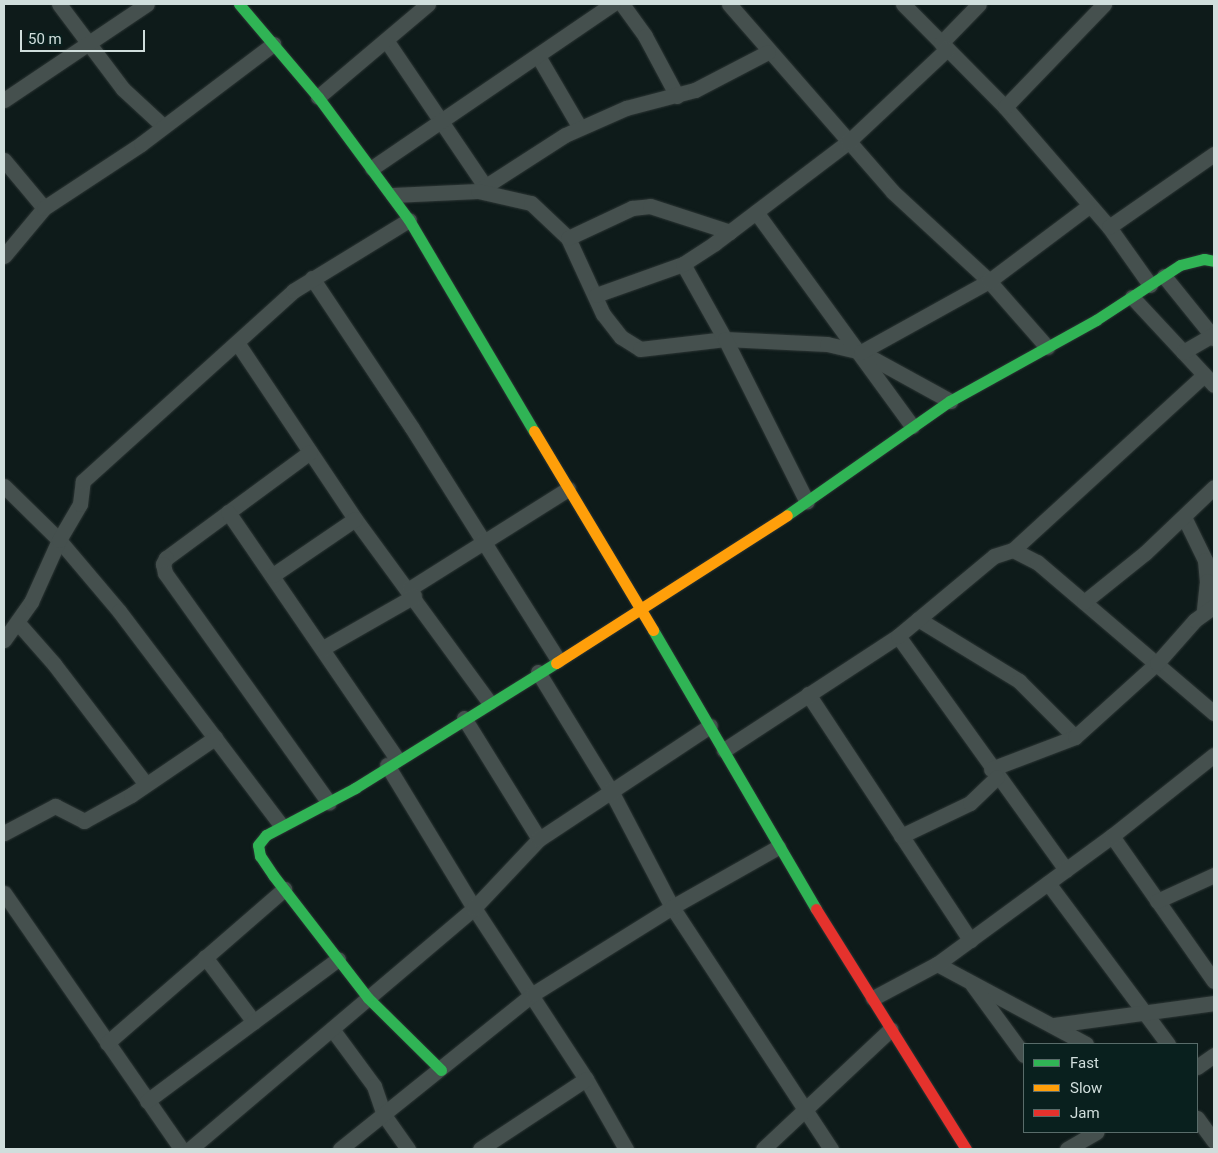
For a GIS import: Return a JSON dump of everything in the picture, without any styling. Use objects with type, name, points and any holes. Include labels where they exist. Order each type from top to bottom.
[{"type":"street","points":[[59,4],[123,89],[162,126]]},
{"type":"street","points":[[4,100],[89,45],[147,4]]},
{"type":"street","points":[[239,4],[318,97],[393,195],[409,220],[639,611],[710,726],[778,847],[966,1149]]},
{"type":"street","points":[[318,97],[428,4]]},
{"type":"street","points":[[372,168],[612,4]]},
{"type":"street","points":[[622,4],[645,36],[677,96]]},
{"type":"street","points":[[731,4],[768,52],[893,192],[989,281],[1047,347]]},
{"type":"street","points":[[903,4],[1005,107],[1109,228],[1150,285]]},
{"type":"street","points":[[596,295],[683,264],[730,232],[848,142],[944,46],[979,4]]},
{"type":"street","points":[[1005,107],[1104,4]]},
{"type":"street","points":[[386,40],[439,122],[464,153],[481,188]]},
{"type":"street","points":[[4,256],[44,208],[141,144],[162,126],[274,44]]},
{"type":"street","points":[[481,188],[580,128],[626,108],[677,96],[768,52]]},
{"type":"street","points":[[538,56],[580,128]]},
{"type":"street","points":[[1109,228],[1214,154]]},
{"type":"street","points":[[4,160],[44,208]]},
{"type":"street","points":[[393,195],[481,188],[531,203],[568,238],[596,295],[603,314],[621,337],[640,349],[725,339],[798,341],[861,352],[950,401]]},
{"type":"street","points":[[568,238],[632,208],[650,206],[730,232]]},
{"type":"street","points":[[861,352],[989,281],[1089,206]]},
{"type":"street","points":[[756,212],[861,352],[912,426]]},
{"type":"street","points":[[4,640],[18,623],[31,602],[59,540],[80,504],[83,482],[238,344],[293,292],[312,278],[409,220]]},
{"type":"street","points":[[441,1070],[368,998],[260,856],[258,845],[281,825],[329,803],[392,762],[639,611],[807,502],[912,426],[950,401],[1047,347],[1180,265],[1204,259],[1214,261]]},
{"type":"street","points":[[683,264],[725,339],[807,502]]},
{"type":"street","points":[[1164,276],[1213,335],[1183,352]]},
{"type":"street","points":[[312,278],[484,542],[558,660]]},
{"type":"street","points":[[724,750],[898,636],[994,556],[1013,550],[1209,380],[1132,296]]},
{"type":"street","points":[[238,344],[355,519],[412,593],[489,702]]},
{"type":"street","points":[[310,452],[166,558],[163,564],[165,573],[329,803]]},
{"type":"street","points":[[4,486],[59,540],[119,611],[281,825]]},
{"type":"street","points":[[1084,602],[1146,554],[1214,487]]},
{"type":"street","points":[[323,648],[412,593],[484,542],[568,489]]},
{"type":"street","points":[[228,512],[323,648],[392,762],[474,908],[533,994],[586,1079],[626,1149]]},
{"type":"street","points":[[901,836],[970,803],[994,773],[1075,737],[1157,663],[1209,609],[1207,569],[1184,517]]},
{"type":"street","points":[[273,575],[355,519]]},
{"type":"street","points":[[1013,550],[1037,562],[1214,713]]},
{"type":"street","points":[[918,619],[1019,681],[1075,737]]},
{"type":"street","points":[[18,623],[54,664],[145,783]]},
{"type":"street","points":[[898,636],[994,773],[1066,870]]},
{"type":"street","points":[[538,672],[611,791],[672,906],[831,1149]]},
{"type":"street","points":[[808,694],[970,940]]},
{"type":"street","points":[[464,718],[539,839]]},
{"type":"street","points":[[190,1149],[474,908],[539,839],[710,726]]},
{"type":"street","points":[[4,833],[55,806],[84,821],[131,795],[145,783],[215,738]]},
{"type":"street","points":[[873,998],[937,964],[1112,836],[1214,754]]},
{"type":"street","points":[[1112,836],[1214,981]]},
{"type":"street","points":[[340,1149],[441,1070],[533,994],[672,906],[778,847]]},
{"type":"street","points":[[1157,901],[1214,875]]},
{"type":"street","points":[[1048,883],[1167,1043]]},
{"type":"street","points":[[107,1043],[284,889]]},
{"type":"street","points":[[4,893],[180,1149]]},
{"type":"street","points":[[205,957],[254,1022]]},
{"type":"street","points":[[148,1101],[338,959]]},
{"type":"street","points":[[937,964],[1054,1025],[1084,1043]]},
{"type":"street","points":[[970,981],[1023,1054]]},
{"type":"street","points":[[1054,1025],[1214,1003]]},
{"type":"street","points":[[332,1029],[374,1086],[384,1115],[408,1149]]},
{"type":"street","points":[[763,1149],[891,1029]]},
{"type":"street","points":[[1198,1066],[1214,1055]]},
{"type":"street","points":[[480,1149],[586,1079]]},
{"type":"street","points":[[1198,1119],[1214,1141]]},
{"type":"street","points":[[1067,1149],[1089,1138]]},
{"type":"traffic: fast","points":[[239,4],[318,97],[409,220],[534,431]]},
{"type":"traffic: fast","points":[[787,515],[950,401],[1096,320],[1180,265],[1204,259],[1214,261]]},
{"type":"traffic: fast","points":[[653,630],[816,909]]},
{"type":"traffic: fast","points":[[441,1070],[368,998],[273,875],[260,856],[258,845],[266,835],[355,788],[556,663]]},
{"type":"traffic: slow","points":[[534,431],[653,630]]},
{"type":"traffic: slow","points":[[556,663],[787,515]]},
{"type":"traffic: jam","points":[[816,909],[966,1149]]}]
